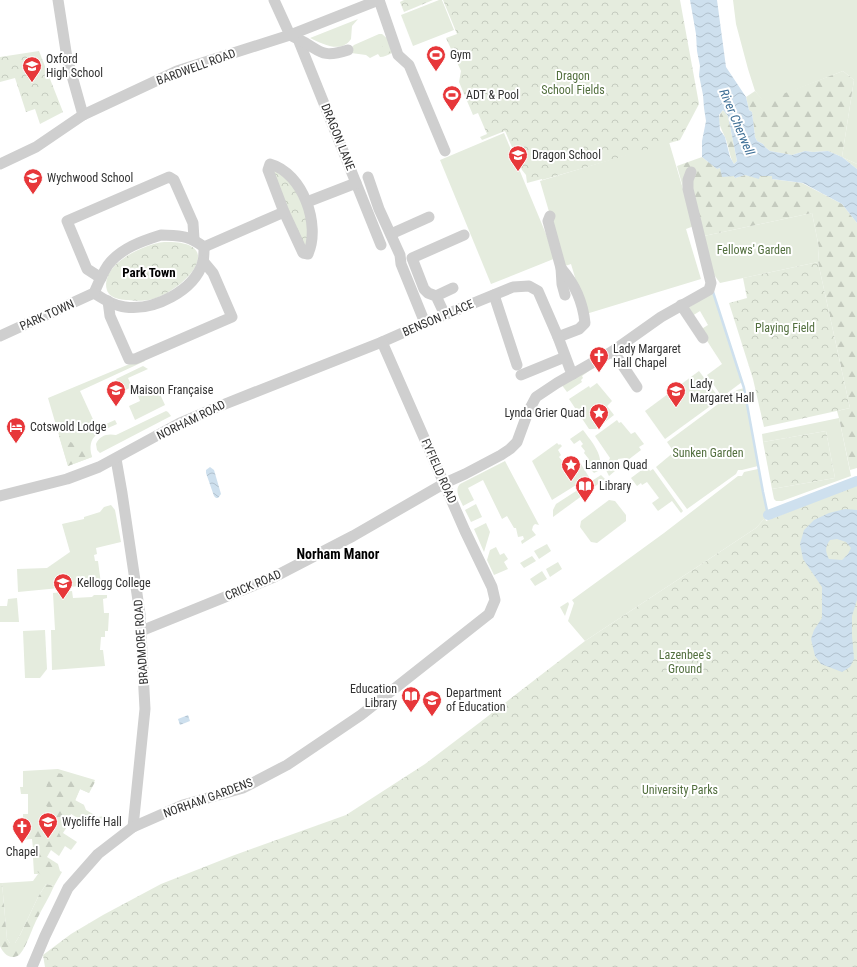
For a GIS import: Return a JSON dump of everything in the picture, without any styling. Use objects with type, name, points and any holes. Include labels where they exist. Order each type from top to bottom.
[{"type":"street","points":[[58,0],[67,58],[83,115]]},
{"type":"street","name":"DRAGON LANE","points":[[274,0],[294,37],[381,245]]},
{"type":"street","points":[[377,0],[398,55],[409,65],[445,151]]},
{"type":"street","name":"BARDWELL ROAD","points":[[0,164],[36,147],[83,115],[177,71],[294,37],[377,0]]},
{"type":"street","points":[[294,37],[307,43],[316,51],[324,53],[333,54],[348,50]]},
{"type":"street","points":[[270,164],[278,166],[291,178],[300,188],[307,202],[312,227],[312,246],[308,254],[303,253],[284,212],[268,170],[270,164]]},
{"type":"street","name":"CRICK ROAD","points":[[141,631],[272,578],[353,536],[445,483],[465,474],[510,449],[517,442],[528,412],[536,397],[556,383],[613,351],[660,317],[707,291],[711,287],[711,283],[688,189],[688,180],[691,172]]},
{"type":"street","points":[[101,278],[87,268],[67,221],[169,178],[174,180],[193,224],[194,239]]},
{"type":"street","points":[[368,178],[379,209],[400,255],[401,264],[425,323]]},
{"type":"street","points":[[307,202],[356,183]]},
{"type":"street","points":[[204,247],[284,212]]},
{"type":"street","points":[[550,216],[548,221],[565,295]]},
{"type":"street","points":[[391,234],[429,217]]},
{"type":"street","points":[[445,315],[436,296],[428,293],[424,289],[412,258],[464,234]]},
{"type":"street","points":[[161,235],[181,236],[194,239],[204,247],[203,261],[199,271],[182,290],[167,300],[149,306],[125,307],[108,301],[94,293],[108,265],[122,252],[140,242],[161,235]]},
{"type":"street","points":[[108,301],[110,316],[129,360],[135,359],[232,317],[212,273],[203,261]]},
{"type":"street","points":[[558,266],[573,284],[585,323],[584,326],[579,329],[558,337]]},
{"type":"street","name":"BENSON PLACE","points":[[382,342],[514,287],[529,286],[540,295],[573,374]]},
{"type":"street","points":[[436,296],[453,288]]},
{"type":"street","name":"PARK TOWN","points":[[0,336],[94,293]]},
{"type":"street","points":[[494,295],[519,370],[565,357]]},
{"type":"street","points":[[681,305],[703,338]]},
{"type":"street","name":"NORHAM ROAD","points":[[0,496],[67,479],[99,467],[180,423],[382,342]]},
{"type":"street","name":"FYFIELD ROAD","points":[[382,342],[465,531],[492,587],[495,600]]},
{"type":"street","points":[[613,351],[637,387]]},
{"type":"street","name":"BRADMORE ROAD","points":[[116,459],[135,575],[141,631],[145,709],[133,827]]},
{"type":"street","name":"NORHAM GARDENS","points":[[32,967],[68,888],[98,854],[133,827],[183,805],[243,788],[287,765],[367,711],[489,614],[495,600]]},
{"type":"green space","points":[[404,0],[433,0],[404,12],[400,2]]},
{"type":"green space","points":[[442,0],[454,30],[413,46],[401,15]]},
{"type":"green space","name":"Dragon School Fields","points":[[443,0],[680,0],[699,104],[680,140],[527,183],[526,175],[522,170],[505,131],[482,140],[480,137],[487,134],[478,113],[473,115],[459,82],[461,71],[446,38],[457,34]]},
{"type":"green space","points":[[733,0],[857,0],[857,164],[842,157],[854,80],[843,71],[764,102],[755,91],[748,69],[736,24]]},
{"type":"green space","points":[[358,19],[352,26],[351,39],[347,44],[342,46],[337,47],[326,45],[310,38]]},
{"type":"green space","points":[[382,34],[389,40],[392,53],[382,57],[378,54],[370,58],[366,55],[351,53],[354,45]]},
{"type":"green space","points":[[385,40],[388,42],[391,50],[390,53],[381,56],[378,52],[371,55],[370,52],[382,50],[382,42]]},
{"type":"green space","points":[[39,51],[63,112],[40,124],[35,109],[26,112],[15,78],[0,82],[0,57]]},
{"type":"green space","points":[[843,71],[854,80],[842,157],[828,151],[805,151],[792,155],[770,151],[763,144],[757,141],[755,137],[752,112],[749,110],[746,97],[755,91],[764,101]]},
{"type":"green space","points":[[723,110],[728,116],[737,161],[734,164],[719,120]]},
{"type":"green space","points":[[504,133],[556,258],[491,284],[440,160]]},
{"type":"green space","points":[[669,142],[694,226],[686,229],[701,279],[586,314],[571,264],[565,266],[540,181]]},
{"type":"green space","points":[[702,157],[717,169],[720,168],[735,178],[745,175],[759,178],[760,176],[772,176],[772,179],[802,183],[842,204],[857,223],[857,468],[850,470],[837,411],[850,408],[818,262],[819,248],[812,213],[704,236],[687,202],[677,166]]},
{"type":"green space","points":[[842,157],[857,164],[857,169]]},
{"type":"green space","points":[[274,169],[284,174],[305,201],[310,245],[303,247],[271,173]]},
{"type":"green space","name":"Fellows' Garden","points":[[812,213],[819,248],[818,262],[720,283],[712,272],[704,236]]},
{"type":"green space","points":[[164,242],[184,244],[195,249],[198,258],[195,268],[187,278],[175,288],[149,300],[124,300],[110,295],[107,291],[106,285],[108,276],[120,261],[128,255],[147,246]]},
{"type":"green space","name":"Playing Field","points":[[818,262],[850,408],[764,427],[753,379],[729,303],[747,298],[743,278]]},
{"type":"green space","points":[[713,292],[742,382],[722,397],[707,375],[722,364],[700,330],[708,325],[700,311],[692,316],[688,308]]},
{"type":"green space","points":[[144,358],[145,361],[80,391],[97,428],[115,420],[117,424],[96,435],[91,444],[92,457],[68,466],[48,398]]},
{"type":"green space","points":[[143,366],[148,369],[128,378],[132,387],[110,397],[106,390],[119,384],[116,379]]},
{"type":"green space","points":[[588,369],[589,371],[582,376],[582,382],[567,392],[561,384]]},
{"type":"green space","points":[[699,371],[720,399],[665,439],[645,411]]},
{"type":"green space","points":[[597,383],[612,401],[607,406],[614,415],[596,429],[589,429],[569,399],[589,386],[590,388]]},
{"type":"green space","points":[[157,388],[165,405],[135,420],[129,406],[140,401],[138,396]]},
{"type":"green space","name":"Sunken Garden","points":[[744,388],[758,466],[738,470],[736,474],[687,509],[656,467],[674,452],[667,442],[737,390]]},
{"type":"green space","points":[[166,411],[171,416],[100,453],[97,450],[96,444],[101,437],[113,434],[116,435]]},
{"type":"green space","points":[[839,418],[851,476],[782,501],[776,501],[774,499],[772,489],[835,478],[826,431],[763,442],[762,434]]},
{"type":"green space","points":[[617,420],[619,423],[621,422],[631,434],[635,432],[644,444],[639,447],[641,450],[628,460],[625,458],[618,459],[617,464],[613,467],[615,471],[609,476],[605,468],[610,458],[595,436]]},
{"type":"green space","points":[[583,430],[599,455],[600,466],[598,471],[594,473],[583,461],[588,458],[581,446],[583,444],[580,440],[574,444],[570,439]]},
{"type":"green space","points":[[826,431],[835,478],[772,489],[763,442]]},
{"type":"green space","points":[[59,436],[90,452],[92,457],[68,466]]},
{"type":"green space","points":[[557,443],[562,446],[558,450],[561,455],[559,457],[563,462],[561,464],[564,468],[570,465],[572,467],[579,461],[589,477],[552,500],[532,461]]},
{"type":"green space","points":[[505,461],[539,525],[535,524],[533,526],[532,530],[536,535],[522,544],[521,541],[524,539],[523,536],[518,537],[516,528],[514,528],[507,516],[502,519],[483,480],[468,488],[474,500],[463,506],[459,498],[458,486],[460,484]]},
{"type":"green space","points":[[648,467],[650,471],[653,469],[683,511],[681,513],[672,501],[658,511],[652,503],[659,498],[647,482],[642,485],[641,483],[637,486],[631,478]]},
{"type":"green space","points":[[758,469],[767,510],[765,518],[756,528],[585,641],[568,621],[574,603],[572,600],[664,533],[738,476],[742,476],[744,472]]},
{"type":"green space","points":[[601,475],[605,479],[553,517],[553,510],[556,504]]},
{"type":"green space","name":"University Parks","points":[[857,484],[857,967],[45,967],[43,955],[71,934],[161,884],[232,856],[346,815],[425,764],[585,641],[756,528],[765,518],[766,521]]},
{"type":"green space","points":[[609,500],[615,501],[626,515],[626,521],[597,543],[591,542],[580,527],[581,521]]},
{"type":"green space","points":[[476,504],[482,517],[471,522],[465,510]]},
{"type":"green space","points":[[111,505],[115,510],[121,542],[96,548],[97,554],[94,555],[95,561],[98,561],[101,584],[18,592],[17,569],[47,568],[70,552],[62,524],[84,519],[84,517],[100,512],[104,507]]},
{"type":"green space","points":[[486,523],[490,532],[484,552],[474,529]]},
{"type":"green space","points":[[547,544],[551,551],[539,559],[534,551]]},
{"type":"green space","points":[[496,547],[500,555],[504,553],[508,559],[504,562],[508,569],[494,575],[487,560],[490,550]]},
{"type":"green space","points":[[532,556],[536,561],[524,568],[520,563]]},
{"type":"green space","points":[[558,562],[562,569],[550,577],[546,569]]},
{"type":"green space","points":[[542,571],[547,579],[535,586],[530,579]]},
{"type":"green space","points":[[72,591],[73,598],[107,595],[107,598],[103,599],[104,613],[109,613],[108,631],[105,631],[105,637],[101,637],[100,650],[103,650],[105,666],[52,670],[51,630],[55,630],[53,593]]},
{"type":"green space","points":[[17,598],[19,622],[0,622],[0,606],[7,606],[8,599]]},
{"type":"green space","points":[[568,602],[569,604],[565,616],[560,607]]},
{"type":"green space","points":[[45,630],[47,669],[40,678],[25,678],[23,631]]},
{"type":"green space","points":[[58,769],[95,780],[89,793],[80,789],[75,801],[84,805],[86,810],[98,817],[104,816],[96,824],[89,820],[86,823],[71,814],[66,823],[68,825],[63,833],[77,842],[71,850],[65,846],[59,856],[51,850],[47,857],[58,864],[60,871],[62,872],[54,886],[46,884],[38,897],[20,935],[15,943],[10,943],[7,939],[2,883],[33,881],[38,874],[34,874],[33,857],[22,857],[22,849],[33,848],[32,839],[21,840],[21,834],[26,834],[23,814],[28,814],[28,794],[21,794],[20,787],[23,787],[23,771]]},
{"type":"green space","points":[[58,773],[95,782],[89,793],[80,789],[75,800],[84,805],[81,812],[75,813],[70,811],[65,816],[63,822],[65,826],[61,828],[59,833],[63,841],[58,847],[48,850],[44,857],[54,865],[55,869],[48,876],[44,877],[35,870],[33,838],[30,837],[28,827],[35,819],[43,818],[50,813],[50,809],[45,805],[46,789],[52,774]]},
{"type":"green space","points":[[0,883],[2,883],[7,939],[10,943],[15,943],[20,935],[38,897],[46,884],[54,886],[22,952],[16,957],[10,957],[7,955],[0,946]]},
{"type":"water","name":"River Cherwell","points":[[690,0],[717,0],[726,67],[746,97],[749,110],[752,112],[755,137],[757,141],[763,144],[770,151],[792,155],[805,151],[828,151],[842,157],[857,169],[857,223],[842,204],[803,183],[772,179],[772,176],[760,176],[759,179],[745,175],[735,178],[734,176],[722,177],[720,168],[717,169],[702,157],[702,141],[706,121],[699,75],[700,66]],"holes":[[[723,110],[728,116],[737,161],[734,164],[730,157],[725,137],[720,130],[719,115]]]},
{"type":"water","points":[[210,467],[214,470],[221,494],[218,498],[214,496],[206,473],[206,470]]},
{"type":"water","points":[[845,509],[857,510],[857,600],[852,616],[854,659],[850,667],[842,672],[821,664],[815,656],[811,639],[814,630],[822,618],[822,587],[803,559],[800,544],[804,530],[814,520],[829,513]],"holes":[[[837,539],[846,542],[851,548],[848,554],[842,560],[829,559],[826,549],[830,540]]]},
{"type":"water","points":[[188,715],[190,721],[180,725],[178,719]]},
{"type":"waterway","points":[[713,292],[744,388],[768,515]]},
{"type":"waterway","points":[[768,515],[857,481]]},
{"type":"place","name":"Gym","points":[[436,72]]},
{"type":"place","name":"Oxford High School","points":[[32,83]]},
{"type":"place","name":"ADT & Pool","points":[[452,112]]},
{"type":"place","name":"Dragon School","points":[[518,172]]},
{"type":"place","name":"Wychwood School","points":[[33,195]]},
{"type":"place","name":"Lady Margaret Hall Chapel","points":[[599,373]]},
{"type":"place","name":"Maison Française","points":[[116,407]]},
{"type":"place","name":"Lady Margaret Hall","points":[[676,408]]},
{"type":"place","name":"Lynda Grier Quad","points":[[599,430]]},
{"type":"place","name":"Cotswold Lodge","points":[[16,444]]},
{"type":"place","name":"Lannon Quad","points":[[571,482]]},
{"type":"place","name":"Library","points":[[585,503]]},
{"type":"place","name":"Kellogg College","points":[[63,600]]},
{"type":"place","name":"Education Library","points":[[411,713]]},
{"type":"place","name":"Department of Education","points":[[432,717]]},
{"type":"place","name":"Wycliffe Hall","points":[[48,839]]},
{"type":"place","name":"Chapel","points":[[22,844]]},
{"type":"district","name":"Park Town","points":[[149,272]]},
{"type":"district","name":"Norham Manor","points":[[338,554]]},
{"type":"park label","name":"Lazenbee's Ground","points":[[685,662]]}]
